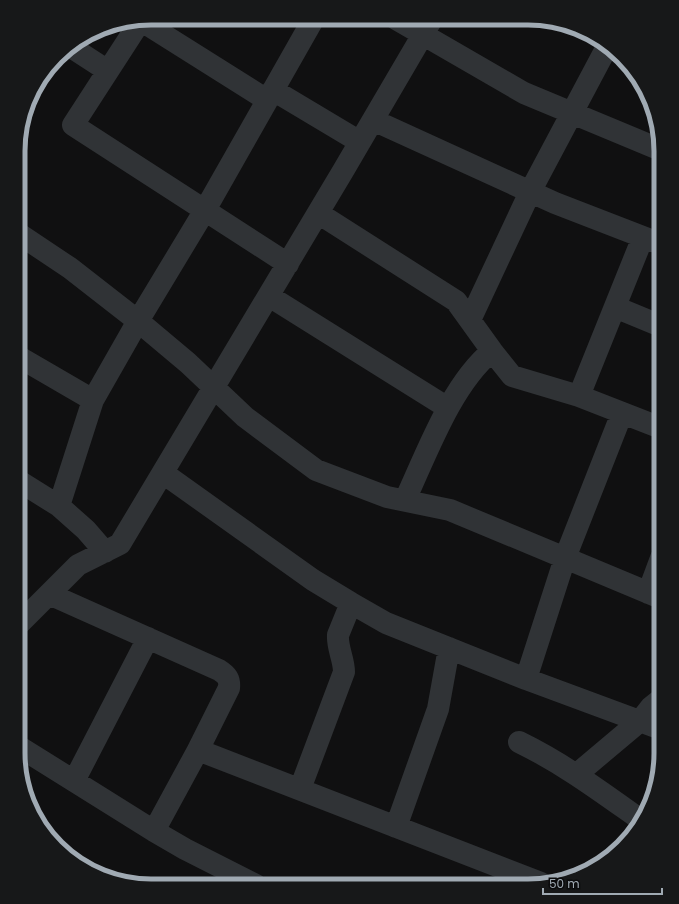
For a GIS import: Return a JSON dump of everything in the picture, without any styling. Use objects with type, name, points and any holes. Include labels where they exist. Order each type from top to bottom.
[{"type":"street","points":[[149,25],[270,95],[360,142]]},
{"type":"street","points":[[59,506],[93,400],[138,320],[205,210],[310,25]]},
{"type":"street","points":[[136,26],[73,125],[288,264]]},
{"type":"street","points":[[25,613],[49,594],[78,564],[120,544],[269,296],[427,27],[524,93],[654,147]]},
{"type":"street","points":[[76,50],[108,70]]},
{"type":"street","points":[[470,320],[530,192],[605,51]]},
{"type":"street","points":[[373,120],[554,203],[652,240],[615,307],[579,396]]},
{"type":"street","points":[[318,213],[456,301],[492,352],[512,376],[579,396],[654,425]]},
{"type":"street","points":[[25,238],[70,268],[138,320],[214,387],[245,417],[316,470],[386,497],[450,510],[654,596]]},
{"type":"street","points":[[269,296],[448,408]]},
{"type":"street","points":[[615,307],[654,323]]},
{"type":"street","points":[[405,500],[448,408],[466,379],[480,361],[492,352]]},
{"type":"street","points":[[25,360],[93,400]]},
{"type":"street","points":[[526,679],[565,558],[622,413]]},
{"type":"street","points":[[163,473],[313,580],[386,623],[526,679],[654,726]]},
{"type":"street","points":[[25,485],[59,506],[86,530],[105,552]]},
{"type":"street","points":[[49,594],[219,670],[228,676],[230,682],[229,688],[198,750],[154,831]]},
{"type":"street","points":[[300,789],[344,672],[338,635],[351,603]]},
{"type":"street","points":[[74,781],[148,638]]},
{"type":"street","points":[[396,826],[438,709],[449,648]]},
{"type":"street","points":[[577,774],[640,721],[654,705]]},
{"type":"street","points":[[519,742],[546,755],[577,774],[637,817]]},
{"type":"street","points":[[25,750],[154,831],[185,849],[244,879]]},
{"type":"street","points":[[198,750],[396,826],[512,879]]}]
